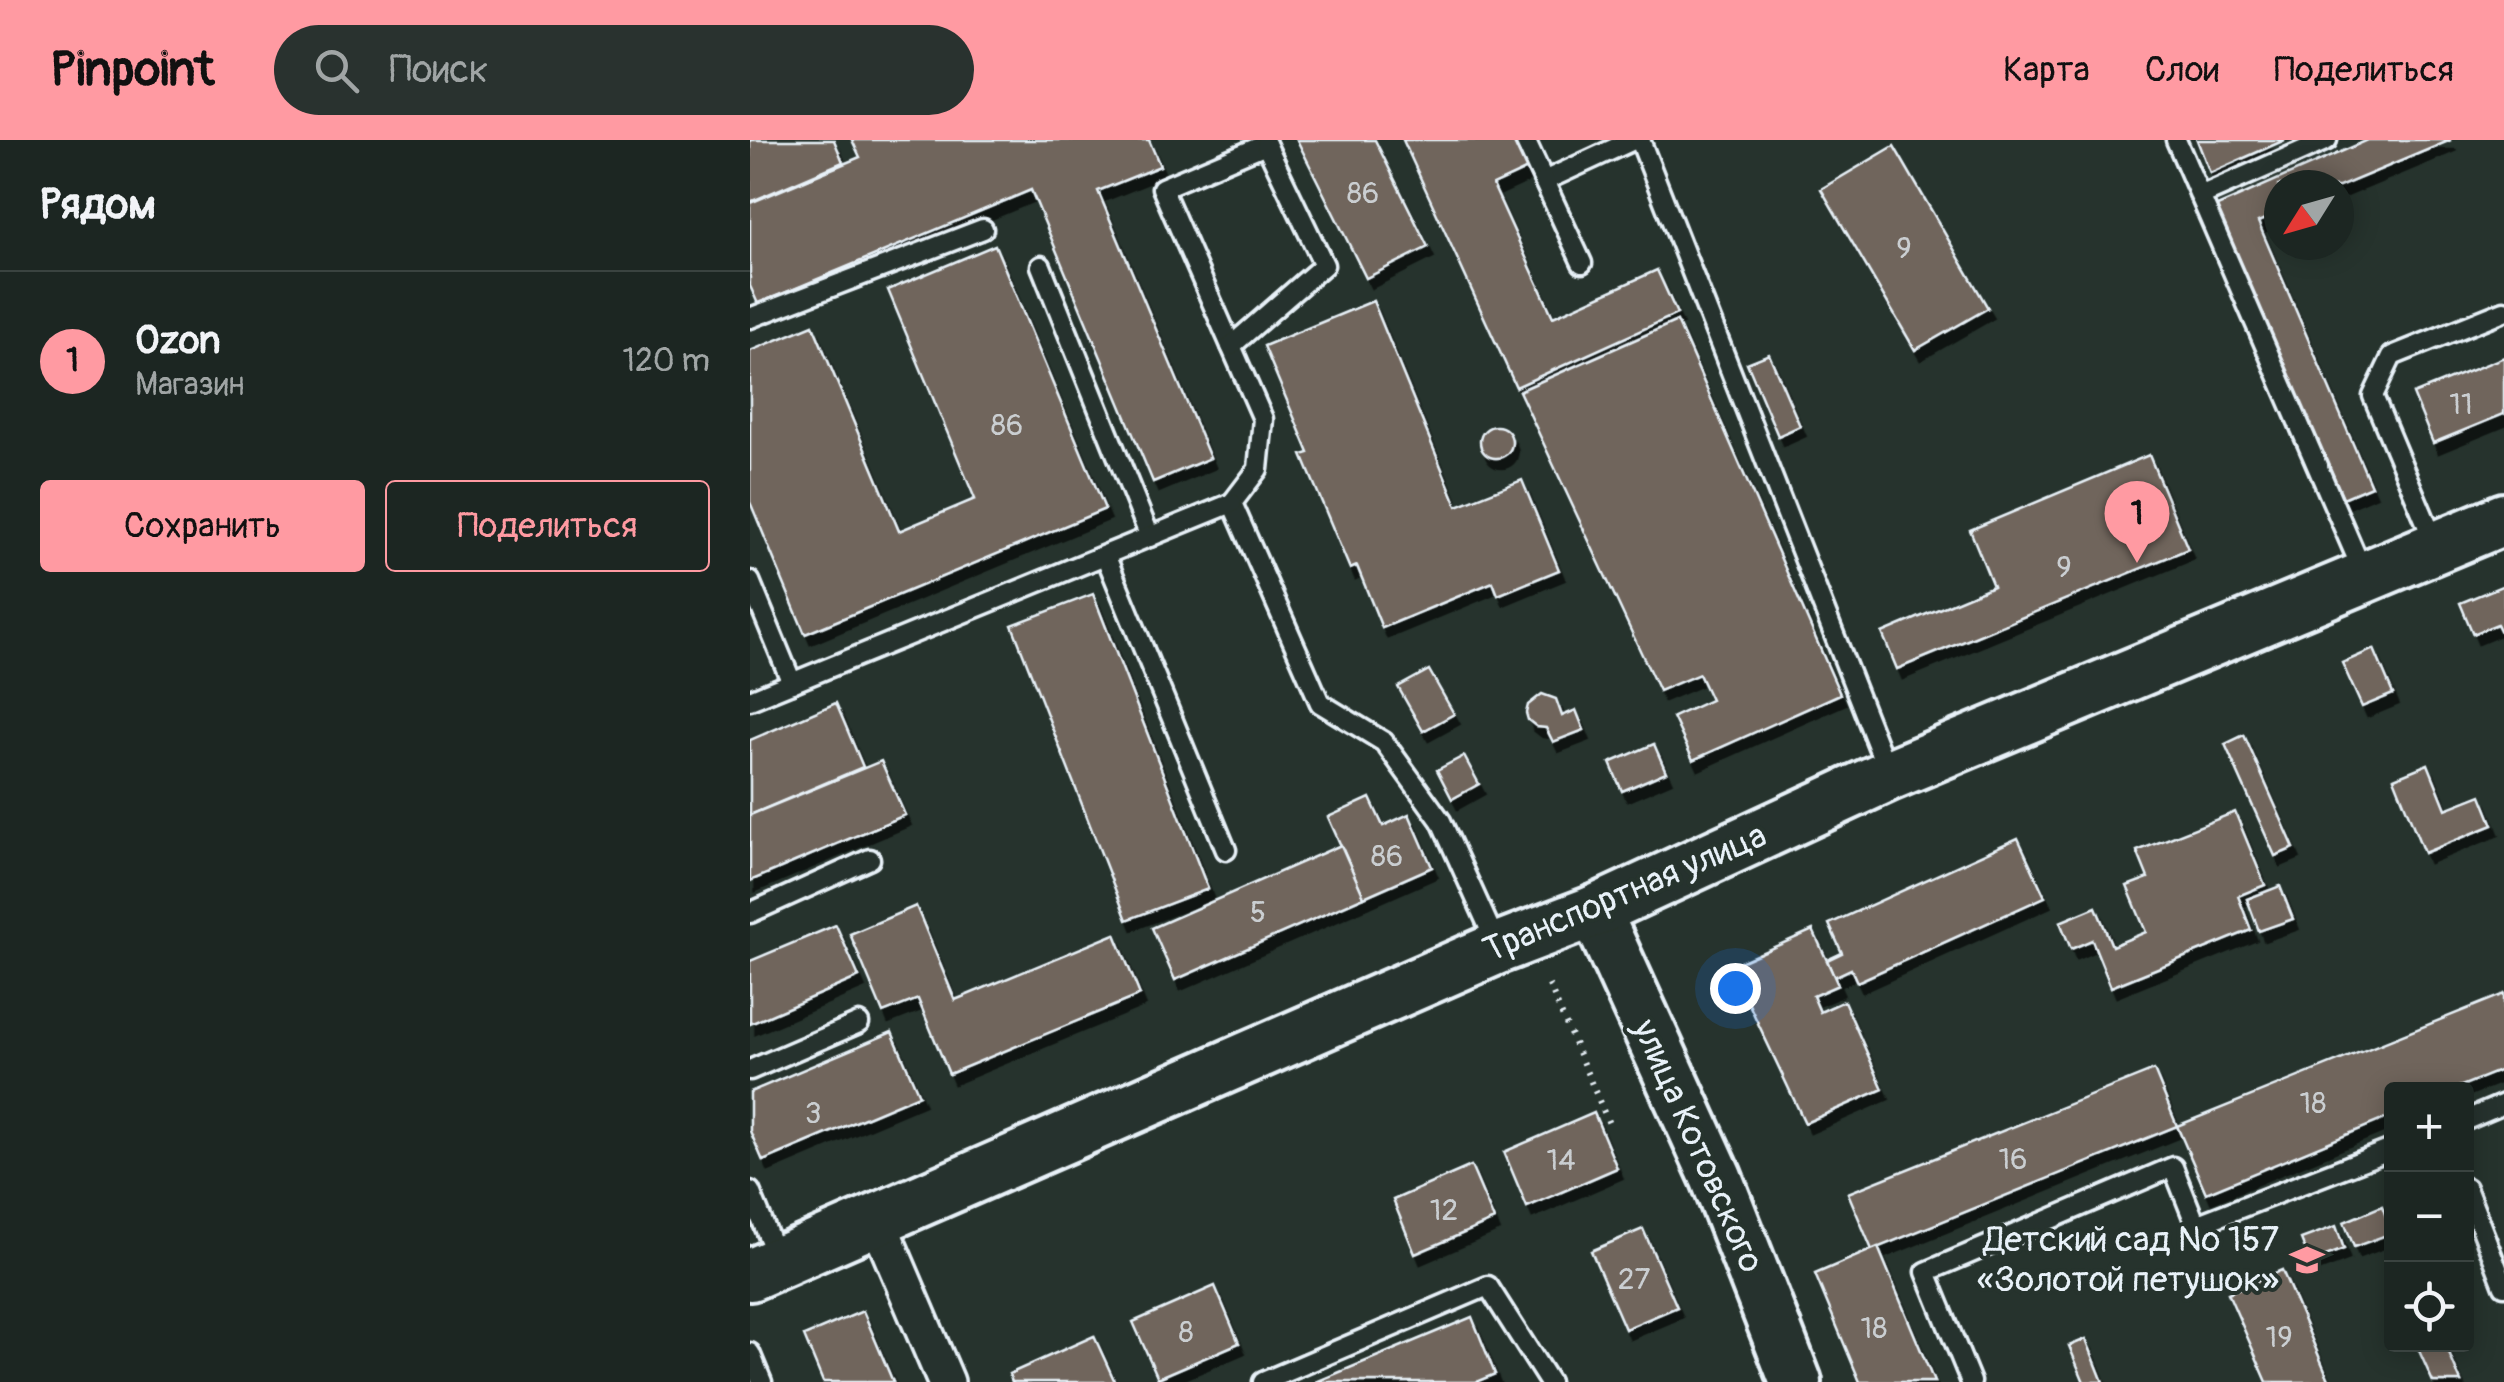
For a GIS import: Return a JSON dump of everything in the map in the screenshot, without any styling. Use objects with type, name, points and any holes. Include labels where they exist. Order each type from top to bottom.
[{"type":"street","name":"Транспортная улица","points":[[765,1269],[1498,948],[1595,911],[1889,775],[2504,519]]},
{"type":"street","name":"улица Котовского","points":[[1595,911],[1716,1177],[1796,1382]]},
{"type":"street","points":[[876,1220],[946,1382]]},
{"type":"lane","points":[[1526,140],[1582,264]]},
{"type":"lane","points":[[1544,181],[1636,140],[1889,775]]},
{"type":"lane","points":[[2176,140],[2366,577]]},
{"type":"lane","points":[[2200,196],[2327,140]]},
{"type":"lane","points":[[750,700],[1232,503],[1258,469],[1263,419],[1231,346],[1162,188],[1265,142],[1324,265],[1231,346]]},
{"type":"lane","points":[[750,318],[984,230]]},
{"type":"lane","points":[[1042,266],[1150,537]]},
{"type":"lane","points":[[2436,546],[2373,396],[2392,356],[2504,312]]},
{"type":"lane","points":[[1232,503],[1320,703],[1384,742],[1441,822],[1498,948]]},
{"type":"lane","points":[[1106,557],[1226,850]]},
{"type":"lane","points":[[750,580],[792,683]]},
{"type":"lane","points":[[750,913],[870,859]]},
{"type":"lane","points":[[750,1070],[859,1023]]},
{"type":"lane","points":[[2474,1117],[2504,1104]]},
{"type":"lane","points":[[1971,1382],[1926,1272],[2173,1167],[2196,1225],[2384,1153]]},
{"type":"lane","points":[[750,1191],[765,1269]]},
{"type":"lane","points":[[2474,1209],[2504,1286]]},
{"type":"lane","points":[[1264,1382],[1488,1286],[1549,1382]]},
{"type":"lane","points":[[750,1353],[762,1382]]},
{"type":"path","points":[[1549,985],[1610,1126]]},
{"type":"building","points":[[750,140],[834,140],[843,162],[750,202]]},
{"type":"building","points":[[852,140],[1149,140],[1160,166],[1098,191],[1210,458],[1153,482],[1031,190],[758,304],[750,286],[750,203],[860,157]]},
{"type":"building","points":[[1297,140],[1375,140],[1428,247],[1366,278]]},
{"type":"building","points":[[1403,140],[1523,140],[1534,166],[1493,185],[1553,317],[1657,270],[1677,314],[1516,387]]},
{"type":"building","points":[[2197,140],[2285,140],[2210,173]]},
{"type":"building","points":[[2368,140],[2451,140],[2354,181],[2354,170],[2299,170]]},
{"type":"building","points":[[1894,146],[1988,308],[1915,350],[1821,189]]},
{"type":"building","points":[[2264,186],[2264,219],[2258,222],[2264,236],[2264,260],[2274,260],[2371,486],[2343,498],[2215,207]]},
{"type":"building","points":[[995,245],[1105,509],[805,634],[750,502],[750,351],[813,325],[899,531],[975,499],[888,290]]},
{"type":"building","points":[[1373,301],[1457,506],[1522,480],[1559,570],[1498,595],[1493,582],[1382,628],[1357,566],[1350,569],[1302,455],[1309,453],[1264,346]]},
{"type":"building","points":[[1677,321],[1840,694],[1693,760],[1673,717],[1711,700],[1699,674],[1659,691],[1519,391]]},
{"type":"building","points":[[1769,354],[1800,426],[1778,436],[1747,363]]},
{"type":"building","points":[[2504,357],[2504,414],[2433,443],[2413,394]]},
{"type":"building","points":[[1496,426],[1508,430],[1512,442],[1508,454],[1496,458],[1484,454],[1480,442],[1484,430]]},
{"type":"building","points":[[2149,455],[2188,549],[1897,669],[1882,633],[1993,586],[1970,530]]},
{"type":"building","points":[[2504,585],[2504,638],[2497,624],[2473,634],[2460,603]]},
{"type":"building","points":[[1093,594],[1208,889],[1127,920],[1012,625]]},
{"type":"building","points":[[2374,649],[2393,694],[2362,707],[2342,663]]},
{"type":"building","points":[[1429,670],[1454,714],[1423,731],[1398,687]]},
{"type":"building","points":[[1542,694],[1556,699],[1562,716],[1576,710],[1584,730],[1553,742],[1546,728],[1537,727],[1526,713],[1528,705]]},
{"type":"building","points":[[836,703],[863,767],[750,815],[750,740]]},
{"type":"building","points":[[2244,735],[2294,848],[2275,856],[2225,744]]},
{"type":"building","points":[[1654,744],[1666,772],[1622,791],[1610,763]]},
{"type":"building","points":[[1464,756],[1479,784],[1452,799],[1437,770]]},
{"type":"building","points":[[881,761],[905,815],[750,881],[750,815]]},
{"type":"building","points":[[2428,764],[2446,809],[2481,795],[2493,825],[2424,853],[2394,778]]},
{"type":"building","points":[[1370,798],[1383,826],[1409,814],[1432,867],[1364,897],[1328,817]]},
{"type":"building","points":[[2235,812],[2265,885],[2238,896],[2251,930],[2111,987],[2092,940],[2071,949],[2060,922],[2096,907],[2112,946],[2146,932],[2127,886],[2148,878],[2137,851]]},
{"type":"building","points":[[2018,838],[2045,897],[1857,982],[1851,969],[1834,977],[1827,960],[1842,953],[1829,924]]},
{"type":"building","points":[[1341,845],[1364,897],[1175,980],[1152,928]]},
{"type":"building","points":[[2280,886],[2293,919],[2259,931],[2247,899]]},
{"type":"building","points":[[916,906],[955,1000],[1115,934],[1140,995],[949,1074],[918,999],[883,1013],[850,934]]},
{"type":"building","points":[[836,925],[859,977],[750,1024],[750,961]]},
{"type":"building","points":[[1813,930],[1838,985],[1813,996],[1820,1012],[1844,1001],[1883,1089],[1805,1123],[1731,966]]},
{"type":"building","points":[[2504,994],[2504,1069],[2472,1082],[2384,1082],[2384,1119],[2206,1193],[2177,1126]]},
{"type":"building","points":[[892,1032],[919,1095],[763,1161],[750,1131],[750,1092]]},
{"type":"building","points":[[2154,1070],[2177,1126],[1872,1250],[1848,1193]]},
{"type":"building","points":[[1594,1113],[1617,1168],[1527,1207],[1504,1152]]},
{"type":"building","points":[[1471,1166],[1494,1220],[1415,1254],[1393,1200]]},
{"type":"building","points":[[2382,1206],[2384,1236],[2354,1247],[2344,1222]]},
{"type":"building","points":[[2336,1226],[2344,1249],[2310,1262],[2301,1239]]},
{"type":"building","points":[[1643,1229],[1677,1307],[1625,1329],[1591,1251]]},
{"type":"building","points":[[1878,1247],[1934,1382],[1860,1382],[1815,1274]]},
{"type":"building","points":[[2282,1270],[2330,1382],[2267,1382],[2228,1293]]},
{"type":"building","points":[[1215,1286],[1239,1343],[1158,1378],[1133,1322]]},
{"type":"building","points":[[863,1311],[893,1382],[823,1382],[804,1336]]},
{"type":"building","points":[[1472,1317],[1495,1374],[1476,1382],[1316,1382]]},
{"type":"building","points":[[1094,1336],[1115,1382],[1012,1382],[1009,1374]]},
{"type":"building","points":[[2086,1339],[2103,1382],[2084,1382],[2069,1346]]},
{"type":"building","points":[[2420,1352],[2448,1352],[2461,1382],[2433,1382]]},
{"type":"place","name":"Ozon","points":[[2137,563]]},
{"type":"place","name":"Детский сад № 157 «Золотой петушок»","points":[[2307,1260]]}]
